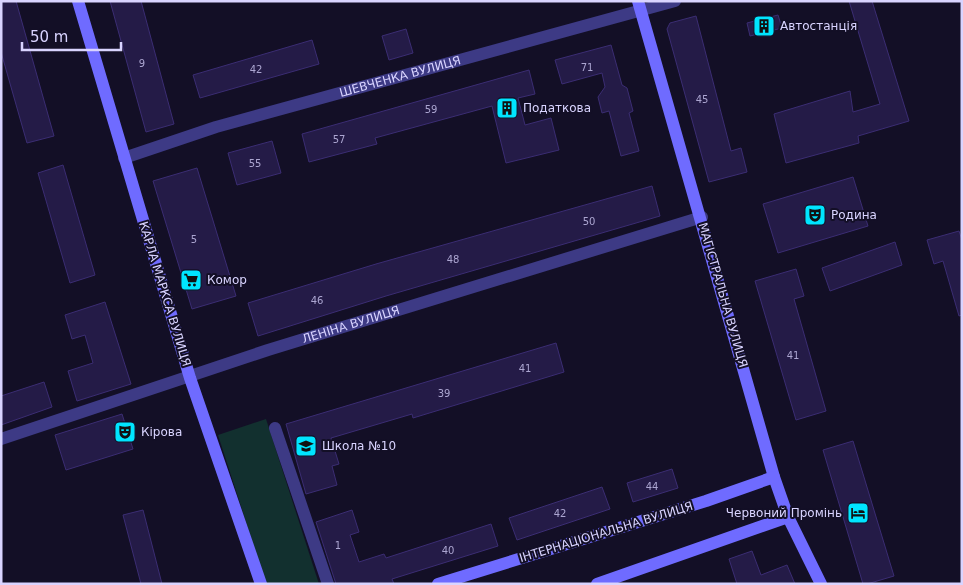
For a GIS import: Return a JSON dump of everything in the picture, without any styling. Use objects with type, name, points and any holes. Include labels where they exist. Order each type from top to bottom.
[{"type":"street","name":"КАРЛА МАРКСА ВУЛИЦЯ","points":[[78,1],[190,378],[261,584]]},
{"type":"street","name":"ШЕВЧЕНКА ВУЛИЦЯ","points":[[124,158],[216,127],[640,6],[675,1]]},
{"type":"street","name":"МАГІСТРАЛЬНА ВУЛИЦЯ","points":[[640,6],[702,217],[774,477],[788,517],[821,584]]},
{"type":"street","name":"ЛЕНІНА ВУЛИЦЯ","points":[[1,439],[190,378],[268,350],[702,217]]},
{"type":"street","points":[[275,428],[328,584]]},
{"type":"street","name":"ІНТЕРНАЦІОНАЛЬНА ВУЛИЦЯ","points":[[438,584],[706,501],[774,477]]},
{"type":"street","points":[[597,584],[788,517]]},
{"type":"green space","points":[[266,419],[319,584],[266,584],[218,435]]},
{"type":"building","points":[[1,1],[16,1],[54,136],[27,143],[1,52]]},
{"type":"building","points":[[110,1],[141,1],[174,124],[146,132]]},
{"type":"building","points":[[849,1],[872,1],[909,121],[858,136],[859,143],[786,163],[774,114],[850,91],[853,112],[880,104]]},
{"type":"building","name":"Автостанція","points":[[778,15],[782,28],[750,36],[747,23]]},
{"type":"building","points":[[696,16],[731,151],[741,148],[747,172],[709,182],[667,29],[670,23]]},
{"type":"building","points":[[406,29],[413,53],[389,60],[382,36]]},
{"type":"building","points":[[312,40],[319,64],[200,98],[193,75]]},
{"type":"building","points":[[611,45],[622,85],[627,88],[633,111],[629,113],[639,151],[621,156],[609,111],[602,113],[598,97],[605,87],[602,73],[562,84],[555,60]]},
{"type":"building","points":[[529,70],[535,94],[518,98],[525,125],[551,118],[559,150],[506,163],[492,106],[375,138],[377,144],[309,162],[302,134]]},
{"type":"building","points":[[272,141],[281,173],[237,185],[228,153]]},
{"type":"building","points":[[63,165],[95,275],[70,283],[38,173]]},
{"type":"building","points":[[197,168],[236,296],[192,309],[153,181]]},
{"type":"building","name":"Родина","points":[[853,177],[868,226],[778,253],[763,204]]},
{"type":"building","points":[[652,186],[660,216],[386,296],[258,336],[248,303],[376,264]]},
{"type":"building","points":[[959,231],[962,240],[962,315],[959,316],[943,261],[934,264],[927,240]]},
{"type":"building","points":[[895,242],[902,265],[830,291],[822,268]]},
{"type":"building","points":[[796,269],[804,296],[794,299],[826,411],[796,420],[755,281]]},
{"type":"building","points":[[105,302],[131,384],[77,401],[68,371],[93,363],[85,335],[72,339],[65,315]]},
{"type":"building","points":[[556,343],[564,372],[413,418],[412,414],[331,438],[339,464],[332,466],[337,485],[306,494],[286,424]]},
{"type":"building","points":[[44,382],[52,407],[1,425],[1,396]]},
{"type":"building","points":[[122,414],[133,449],[66,470],[55,435]]},
{"type":"building","name":"Червоний Промінь","points":[[853,441],[894,576],[867,584],[863,584],[823,450]]},
{"type":"building","points":[[672,469],[678,488],[633,502],[627,483]]},
{"type":"building","points":[[602,487],[610,509],[517,540],[509,518]]},
{"type":"building","points":[[143,510],[162,584],[141,584],[123,515]]},
{"type":"building","points":[[352,510],[359,532],[350,535],[359,562],[384,554],[386,558],[491,524],[498,546],[392,579],[394,584],[336,584],[316,522]]},
{"type":"building","points":[[752,551],[761,575],[787,565],[795,584],[737,584],[729,559]]},
{"type":"place","name":"Автостанція","points":[[764,26]]},
{"type":"place","name":"Податкова","points":[[507,108]]},
{"type":"place","name":"Родина","points":[[815,215]]},
{"type":"place","name":"Комор","points":[[191,280]]},
{"type":"place","name":"Кірова","points":[[125,432]]},
{"type":"place","name":"Школа №10","points":[[306,446]]},
{"type":"place","name":"Червоний Промінь","points":[[858,513]]}]
